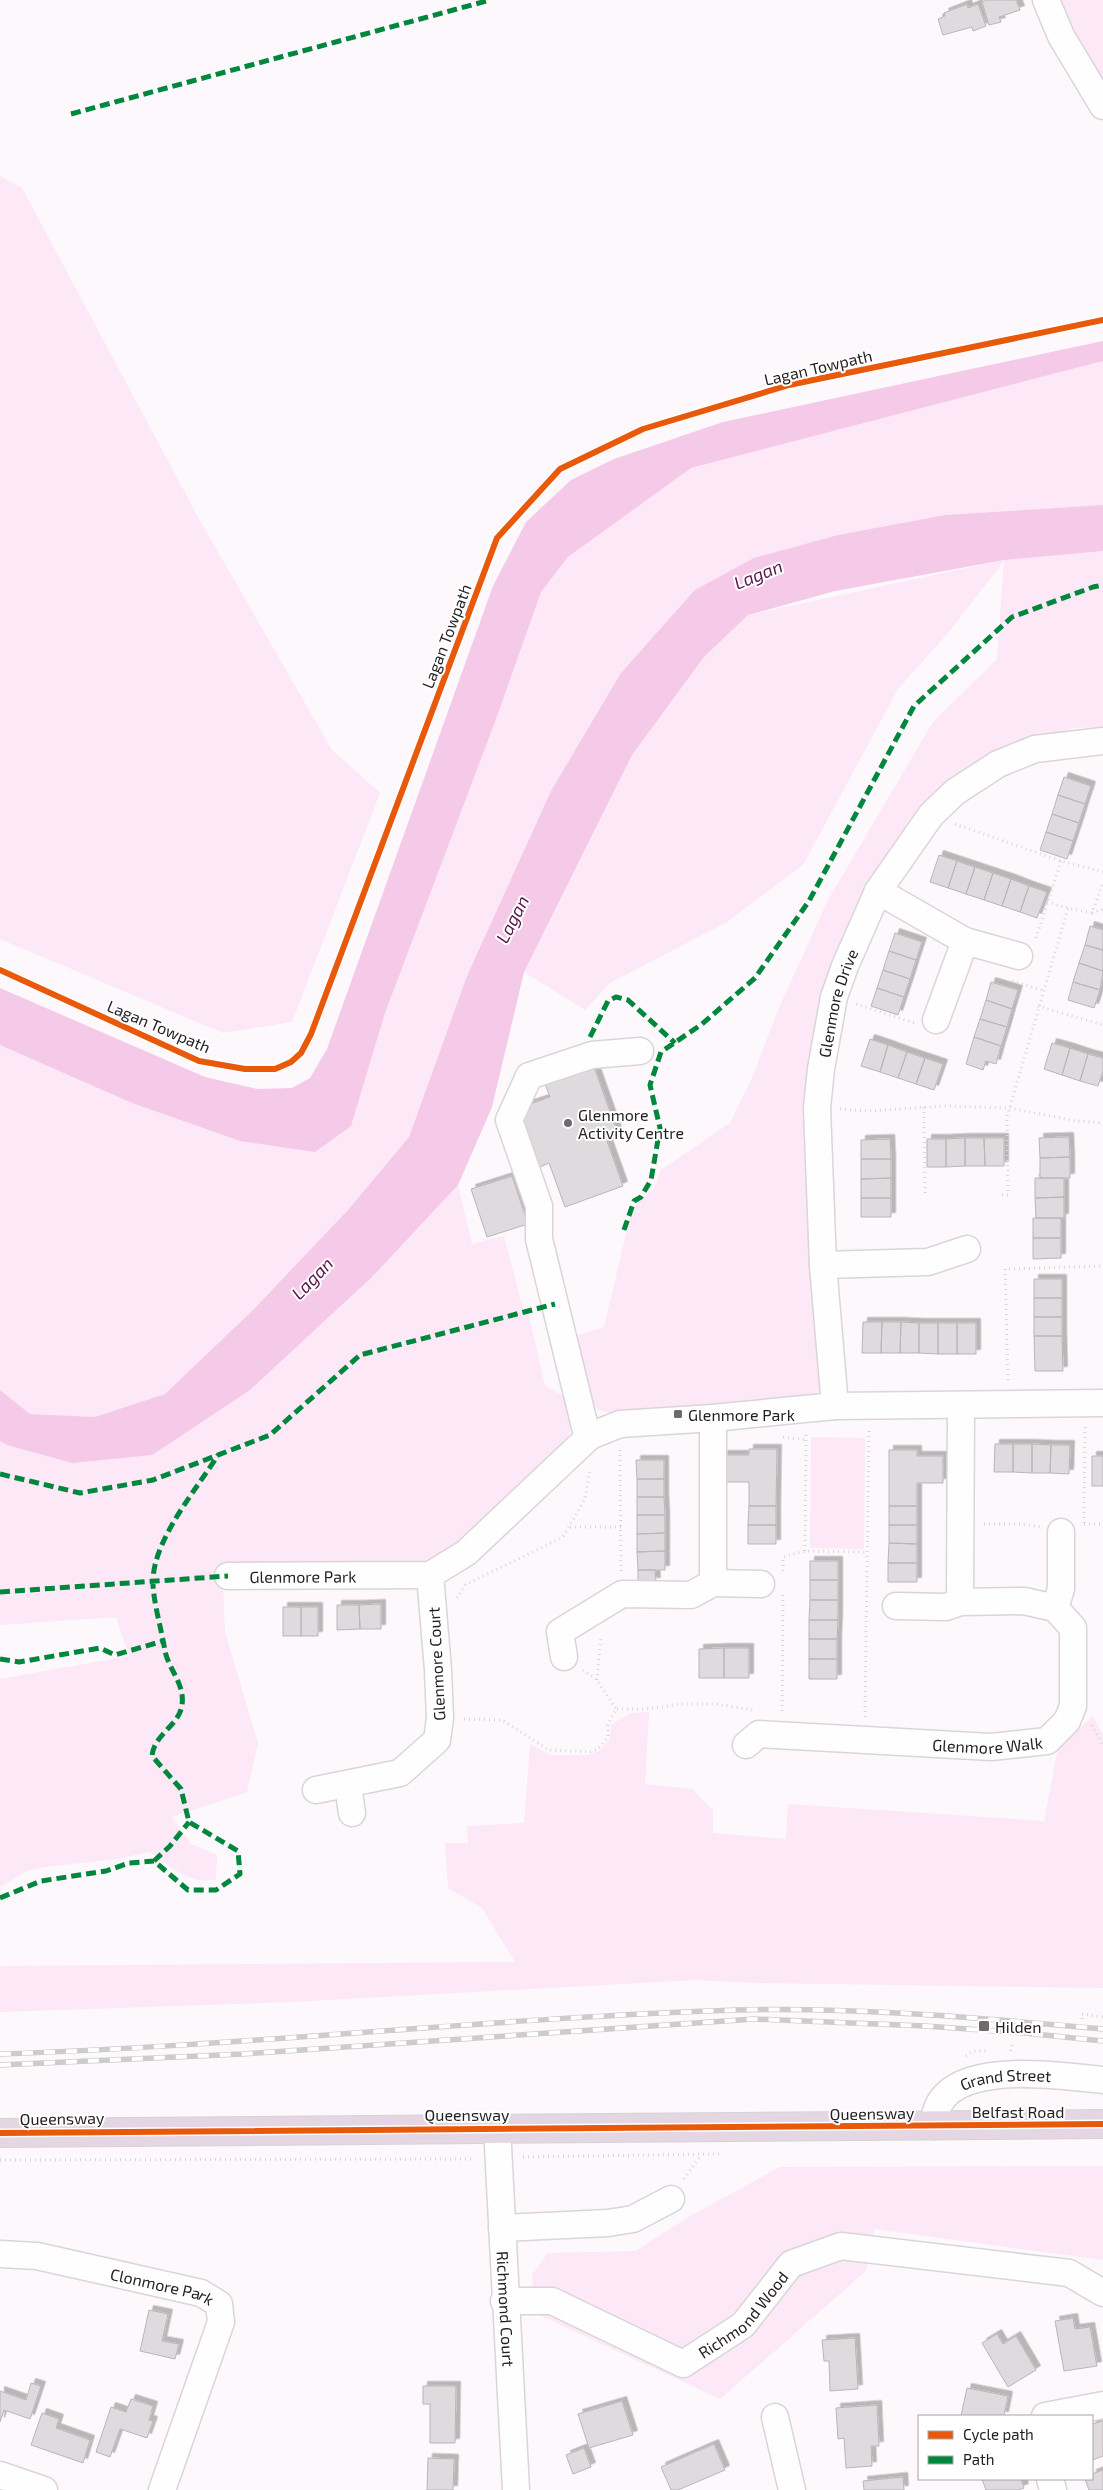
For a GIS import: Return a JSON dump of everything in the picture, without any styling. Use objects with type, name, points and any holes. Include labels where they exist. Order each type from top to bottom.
[{"type":"highway","name":"Belfast Road","points":[[934,2126],[1103,2124]]},
{"type":"highway","name":"Queensway","points":[[0,2133],[497,2127],[934,2126]]},
{"type":"street","points":[[1046,0],[1061,36],[1103,106]]},
{"type":"street","name":"Glenmore Drive","points":[[835,1406],[823,1265],[817,1108],[821,1069],[834,997],[845,966],[878,892],[931,815],[955,792],[998,764],[1035,748],[1103,741]]},
{"type":"street","points":[[878,892],[964,941],[1020,956]]},
{"type":"street","points":[[936,1020],[964,941]]},
{"type":"street","points":[[590,1436],[585,1426],[539,1239],[539,1206],[509,1120],[530,1076],[591,1046],[640,1051]]},
{"type":"street","points":[[823,1265],[928,1262],[967,1249]]},
{"type":"street","points":[[430,1575],[466,1553],[590,1436],[620,1424],[713,1418],[835,1406],[1094,1403]]},
{"type":"street","points":[[960,1602],[961,1405]]},
{"type":"street","points":[[713,1418],[713,1583]]},
{"type":"street","points":[[896,1606],[946,1607],[960,1602],[1024,1601],[1056,1608],[1073,1528]]},
{"type":"street","name":"Glenmore Park","points":[[228,1576],[430,1575]]},
{"type":"street","name":"Glenmore Court","points":[[316,1790],[400,1773],[437,1740],[440,1718],[438,1670],[430,1575]]},
{"type":"street","points":[[564,1656],[560,1632],[617,1597],[692,1595],[713,1583],[775,1584]]},
{"type":"street","name":"Glenmore Walk","points":[[746,1745],[759,1734],[991,1747],[1047,1741],[1067,1721],[1073,1706],[1073,1628],[1056,1608]]},
{"type":"street","points":[[348,1785],[352,1813]]},
{"type":"street","name":"Grand Street","points":[[934,2126],[934,2112],[939,2102],[948,2091],[969,2080],[988,2076],[1016,2075],[1103,2080]]},
{"type":"street","name":"Richmond Court","points":[[497,2127],[504,2301],[516,2490]]},
{"type":"street","points":[[502,2228],[608,2223],[633,2219],[671,2198]]},
{"type":"street","name":"Richmond Wood","points":[[504,2301],[552,2301],[683,2364],[743,2325],[791,2264],[841,2246],[1069,2273],[1103,2293]]},
{"type":"street","name":"Clonmore Park","points":[[0,2254],[37,2256],[201,2293],[219,2304],[221,2322],[162,2490]]},
{"type":"street","points":[[1049,2415],[1103,2405]]},
{"type":"street","points":[[775,2417],[792,2490]]},
{"type":"street","points":[[0,2475],[44,2490]]},
{"type":"path","points":[[931,815],[1061,860],[1103,872]]},
{"type":"path","points":[[1020,956],[1034,943],[1061,860]]},
{"type":"path","points":[[1092,913],[1103,882]]},
{"type":"path","points":[[1047,902],[1092,913],[1103,909]]},
{"type":"path","points":[[1002,1195],[1008,1195],[1007,1117],[1042,990],[1068,908]]},
{"type":"path","points":[[1027,986],[1042,990]]},
{"type":"path","points":[[834,997],[918,1024],[936,1020]]},
{"type":"path","points":[[1038,1006],[1103,1025]]},
{"type":"path","points":[[817,1108],[868,1111],[944,1106],[1010,1108],[1076,1121],[1103,1123]]},
{"type":"path","points":[[924,1107],[925,1194]]},
{"type":"path","points":[[1008,1404],[1005,1269],[1103,1266]]},
{"type":"path","points":[[1073,1528],[1094,1403]]},
{"type":"path","points":[[865,1724],[869,1405]]},
{"type":"path","points":[[805,1551],[806,1409]]},
{"type":"path","points":[[597,1680],[601,1628],[617,1597],[621,1527],[620,1424]]},
{"type":"path","points":[[457,1607],[457,1598],[465,1585],[563,1537],[570,1528],[585,1499],[590,1474],[590,1436]]},
{"type":"path","points":[[960,1524],[1024,1524],[1073,1528],[1103,1524]]},
{"type":"path","points":[[570,1528],[621,1527]]},
{"type":"path","points":[[782,1715],[775,1584],[783,1557],[805,1551],[867,1552]]},
{"type":"path","points":[[564,1656],[597,1680],[616,1709]]},
{"type":"path","points":[[1082,2020],[1082,2014],[1103,2016]]},
{"type":"path","points":[[0,2160],[498,2158],[720,2154]]},
{"type":"path","points":[[671,2198],[701,2155]]},
{"type":"shaded area","points":[[1060,0],[1103,0],[1103,81],[1078,42]]},
{"type":"shaded area","points":[[0,176],[22,188],[199,519],[332,750],[380,793],[292,1022],[223,1033],[0,939]]},
{"type":"shaded area","points":[[1103,361],[1103,505],[945,515],[838,535],[754,558],[551,791],[467,976],[409,1137],[348,1210],[253,1310],[165,1394],[95,1417],[30,1414],[0,1390],[0,1045],[132,1103],[240,1141],[351,1126],[385,1013],[541,592],[568,557],[691,468]]},
{"type":"shaded area","points":[[1103,551],[1103,727],[1073,728],[1007,751],[948,788],[820,1014],[824,1382],[819,1392],[802,1398],[610,1413],[598,1410],[591,1401],[572,1337],[604,1327],[632,1209],[655,1187],[661,1170],[730,1123],[752,1078],[778,1010],[828,900],[933,722],[997,659],[1004,561],[948,633],[898,689],[803,865],[727,922],[610,983],[585,1010],[524,972],[632,755],[704,657],[748,615],[1004,560]]},
{"type":"shaded area","points":[[458,1185],[472,1244],[504,1236],[524,1312],[528,1312],[545,1386],[564,1396],[570,1422],[567,1440],[563,1446],[457,1546],[441,1556],[422,1563],[222,1565],[225,1632],[258,1743],[247,1792],[172,1817],[191,1844],[217,1855],[216,1879],[198,1880],[189,1877],[149,1852],[117,1859],[45,1867],[27,1871],[0,1887],[0,1679],[129,1656],[116,1617],[0,1625],[0,1441],[7,1445],[72,1463],[373,1276]]},
{"type":"shaded area","points":[[811,1437],[865,1438],[864,1549],[810,1548]]},
{"type":"shaded area","points":[[649,1712],[645,1784],[692,1789],[713,1810],[713,1833],[786,1839],[788,1804],[1044,1821],[1058,1749],[1093,1716],[1103,1735],[1103,1988],[757,1983],[695,1980],[292,2002],[0,2012],[0,1966],[515,1962],[482,1908],[448,1888],[445,1843],[468,1843],[467,1826],[524,1823],[530,1744],[550,1755],[587,1755],[599,1751],[610,1739],[611,1725],[630,1713]]},
{"type":"shaded area","points":[[1103,2166],[1103,2260],[874,2229],[866,2271],[720,2399],[535,2313],[532,2275],[548,2253],[636,2251],[685,2219],[780,2167]]},
{"type":"water","points":[[1103,341],[1103,361],[691,468],[568,557],[541,592],[496,719],[385,1013],[351,1126],[315,1152],[240,1141],[132,1103],[0,1045],[0,988],[205,1077],[257,1089],[292,1088],[310,1078],[327,1049],[493,586],[526,522],[571,480],[614,459],[723,422]]},
{"type":"water","name":"Lagan","points":[[1103,505],[1103,551],[1004,560],[835,591],[748,615],[704,657],[632,755],[524,972],[492,1107],[458,1185],[373,1276],[250,1390],[152,1455],[72,1463],[7,1445],[0,1441],[0,1390],[30,1414],[95,1417],[165,1394],[253,1310],[348,1210],[409,1137],[467,976],[551,791],[621,673],[695,590],[754,558],[838,535],[945,515]]},
{"type":"building","points":[[987,0],[1016,0],[1020,10],[999,17],[1001,22],[989,25],[982,2]]},
{"type":"building","points":[[967,4],[968,8],[978,4],[986,26],[973,31],[972,27],[943,35],[938,19],[945,16],[944,13]]},
{"type":"building","points":[[1064,777],[1091,786],[1085,804],[1058,795]]},
{"type":"building","points":[[1058,795],[1085,804],[1079,823],[1052,814]]},
{"type":"building","points":[[1052,814],[1079,823],[1073,841],[1046,832]]},
{"type":"building","points":[[1046,832],[1073,841],[1067,859],[1040,850]]},
{"type":"building","points":[[939,855],[957,861],[948,888],[930,882]]},
{"type":"building","points":[[957,861],[975,867],[966,894],[948,888]]},
{"type":"building","points":[[975,867],[993,873],[984,900],[966,894]]},
{"type":"building","points":[[993,873],[1011,879],[1002,906],[984,900]]},
{"type":"building","points":[[1011,879],[1029,886],[1020,912],[1002,906]]},
{"type":"building","points":[[1029,886],[1047,892],[1037,918],[1020,912]]},
{"type":"building","points":[[1090,926],[1103,930],[1103,950],[1085,945]]},
{"type":"building","points":[[895,933],[922,942],[916,960],[889,951]]},
{"type":"building","points":[[1085,945],[1103,950],[1103,971],[1079,963]]},
{"type":"building","points":[[889,951],[916,960],[910,979],[883,970]]},
{"type":"building","points":[[1079,963],[1103,971],[1100,990],[1073,982]]},
{"type":"building","points":[[883,970],[910,979],[904,997],[877,988]]},
{"type":"building","points":[[991,982],[1018,990],[1012,1009],[986,1000]]},
{"type":"building","points":[[1073,982],[1100,990],[1094,1008],[1068,1000]]},
{"type":"building","points":[[877,988],[904,997],[898,1015],[871,1006]]},
{"type":"building","points":[[986,1000],[1012,1009],[1007,1027],[980,1019]]},
{"type":"building","points":[[980,1019],[1007,1027],[1001,1046],[974,1037]]},
{"type":"building","points":[[974,1037],[1001,1046],[996,1064],[986,1061],[983,1070],[966,1064]]},
{"type":"building","points":[[870,1039],[888,1045],[880,1072],[861,1066]]},
{"type":"building","points":[[1052,1043],[1070,1048],[1062,1075],[1044,1069]]},
{"type":"building","points":[[888,1045],[907,1052],[898,1078],[880,1072]]},
{"type":"building","points":[[1070,1048],[1088,1054],[1080,1081],[1062,1075]]},
{"type":"building","points":[[907,1052],[925,1058],[916,1084],[898,1078]]},
{"type":"building","points":[[1088,1054],[1103,1058],[1103,1071],[1098,1086],[1080,1081]]},
{"type":"building","name":"Glenmore Activity Centre","points":[[591,1058],[619,1137],[607,1141],[623,1186],[565,1207],[549,1163],[538,1168],[516,1109],[550,1097],[542,1076]]},
{"type":"building","points":[[925,1058],[943,1064],[934,1090],[916,1084]]},
{"type":"building","points":[[1069,1137],[1070,1157],[1040,1158],[1039,1138]]},
{"type":"building","points":[[965,1138],[984,1138],[985,1166],[965,1166]]},
{"type":"building","points":[[965,1138],[965,1166],[946,1167],[946,1139]]},
{"type":"building","points":[[984,1138],[1004,1138],[1004,1166],[985,1166]]},
{"type":"building","points":[[890,1139],[891,1159],[861,1159],[861,1140]]},
{"type":"building","points":[[927,1139],[946,1139],[946,1167],[927,1167]]},
{"type":"building","points":[[1070,1157],[1070,1178],[1040,1178],[1040,1158]]},
{"type":"building","points":[[861,1159],[891,1159],[891,1178],[861,1179]]},
{"type":"building","points":[[512,1176],[528,1224],[487,1237],[471,1189]]},
{"type":"building","points":[[891,1178],[891,1198],[861,1198],[861,1179]]},
{"type":"building","points":[[1035,1178],[1064,1178],[1064,1197],[1035,1198]]},
{"type":"building","points":[[1064,1197],[1064,1218],[1036,1218],[1035,1198]]},
{"type":"building","points":[[861,1198],[891,1198],[891,1217],[861,1217]]},
{"type":"building","points":[[1033,1218],[1061,1218],[1061,1238],[1033,1238]]},
{"type":"building","points":[[1033,1238],[1061,1238],[1061,1258],[1033,1259]]},
{"type":"building","points":[[1034,1279],[1062,1279],[1062,1298],[1034,1298]]},
{"type":"building","points":[[1034,1298],[1062,1298],[1062,1317],[1034,1317]]},
{"type":"building","points":[[1034,1317],[1062,1317],[1062,1336],[1034,1336]]},
{"type":"building","points":[[863,1322],[882,1322],[881,1353],[862,1353]]},
{"type":"building","points":[[882,1322],[901,1322],[900,1353],[881,1353]]},
{"type":"building","points":[[901,1322],[919,1323],[919,1353],[900,1353]]},
{"type":"building","points":[[919,1323],[938,1323],[938,1354],[919,1353]]},
{"type":"building","points":[[938,1323],[957,1323],[957,1354],[938,1354]]},
{"type":"building","points":[[957,1323],[976,1323],[976,1354],[957,1354]]},
{"type":"building","points":[[1034,1336],[1062,1336],[1063,1371],[1035,1371]]},
{"type":"building","points":[[995,1444],[1013,1444],[1013,1472],[994,1472]]},
{"type":"building","points":[[1013,1444],[1032,1444],[1032,1473],[1013,1472]]},
{"type":"building","points":[[1032,1444],[1051,1445],[1050,1473],[1032,1473]]},
{"type":"building","points":[[1051,1445],[1070,1445],[1069,1474],[1050,1473]]},
{"type":"building","points":[[749,1449],[777,1449],[776,1506],[749,1506],[749,1482],[723,1482],[723,1455],[749,1455]]},
{"type":"building","points":[[889,1450],[917,1450],[917,1456],[943,1456],[943,1483],[917,1483],[917,1506],[889,1506]]},
{"type":"building","points":[[1092,1456],[1103,1456],[1103,1486],[1092,1486]]},
{"type":"building","points":[[636,1460],[664,1460],[664,1479],[637,1479]]},
{"type":"building","points":[[637,1479],[664,1479],[664,1497],[637,1497]]},
{"type":"building","points":[[637,1497],[664,1497],[665,1515],[637,1515]]},
{"type":"building","points":[[749,1506],[776,1506],[776,1525],[748,1525]]},
{"type":"building","points":[[889,1506],[917,1506],[917,1525],[889,1525]]},
{"type":"building","points":[[637,1515],[665,1515],[665,1533],[637,1534]]},
{"type":"building","points":[[748,1525],[776,1525],[776,1544],[748,1544]]},
{"type":"building","points":[[889,1525],[917,1525],[917,1544],[889,1543]]},
{"type":"building","points":[[665,1533],[665,1551],[637,1552],[637,1534]]},
{"type":"building","points":[[889,1543],[917,1544],[917,1563],[888,1563]]},
{"type":"building","points":[[665,1551],[665,1570],[638,1570],[637,1552]]},
{"type":"building","points":[[810,1561],[838,1561],[838,1580],[810,1580]]},
{"type":"building","points":[[888,1563],[917,1563],[917,1582],[888,1582]]},
{"type":"building","points":[[638,1570],[655,1570],[656,1582],[638,1582]]},
{"type":"building","points":[[810,1580],[838,1580],[838,1600],[810,1600]]},
{"type":"building","points":[[810,1600],[838,1600],[838,1620],[809,1620]]},
{"type":"building","points":[[381,1604],[381,1629],[360,1629],[359,1605]]},
{"type":"building","points":[[337,1605],[359,1605],[360,1629],[337,1630]]},
{"type":"building","points":[[283,1607],[301,1607],[301,1636],[283,1636]]},
{"type":"building","points":[[301,1607],[318,1607],[318,1636],[301,1636]]},
{"type":"building","points":[[809,1620],[838,1620],[837,1639],[809,1639]]},
{"type":"building","points":[[809,1639],[837,1639],[837,1659],[809,1659]]},
{"type":"building","points":[[724,1648],[724,1678],[699,1678],[699,1649]]},
{"type":"building","points":[[724,1648],[749,1648],[749,1678],[724,1678]]},
{"type":"building","points":[[809,1659],[837,1659],[837,1679],[809,1679]]},
{"type":"building","points":[[149,2310],[168,2314],[162,2341],[179,2344],[175,2359],[140,2351]]},
{"type":"building","points":[[1073,2318],[1075,2329],[1090,2327],[1097,2366],[1064,2371],[1055,2321]]},
{"type":"building","points":[[997,2334],[1003,2344],[1016,2336],[1036,2370],[1008,2387],[982,2343]]},
{"type":"building","points":[[855,2338],[858,2389],[830,2391],[829,2361],[824,2361],[822,2340]]},
{"type":"building","points":[[31,2383],[41,2386],[30,2419],[4,2410],[0,2422],[0,2391],[26,2400]]},
{"type":"building","points":[[423,2386],[456,2386],[455,2443],[430,2443],[430,2404],[423,2404]]},
{"type":"building","points":[[967,2388],[1008,2396],[1004,2415],[961,2415]]},
{"type":"building","points":[[131,2399],[153,2406],[149,2420],[153,2421],[147,2438],[120,2429],[110,2457],[96,2452],[111,2407],[126,2412]]},
{"type":"building","points":[[622,2401],[633,2435],[589,2448],[578,2414]]},
{"type":"building","points":[[877,2405],[879,2446],[871,2446],[872,2466],[846,2468],[844,2438],[838,2439],[836,2408]]},
{"type":"building","points":[[42,2413],[59,2419],[56,2428],[90,2440],[83,2463],[31,2445]]},
{"type":"building","points":[[1103,2421],[1103,2456],[1093,2460],[1093,2424]]},
{"type":"building","points":[[714,2444],[725,2470],[678,2490],[671,2490],[661,2467]]},
{"type":"building","points":[[584,2448],[591,2467],[573,2474],[566,2455]]},
{"type":"building","points":[[428,2458],[454,2459],[453,2490],[427,2490]]},
{"type":"building","points":[[1103,2470],[1103,2490],[1089,2490],[1085,2480],[1093,2480],[1093,2474]]},
{"type":"building","points":[[903,2477],[904,2490],[864,2490],[863,2481]]},
{"type":"building","points":[[982,2480],[1021,2480],[1024,2488],[1018,2490],[986,2490]]},
{"type":"railway","points":[[0,2054],[184,2045],[553,2019],[737,2010],[875,2012],[966,2017],[1103,2029]]},
{"type":"railway","points":[[0,2065],[243,2054],[754,2019],[925,2026],[1103,2041]]},
{"type":"marked path","points":[[71,114],[490,0]]},
{"type":"marked path","points":[[624,1230],[634,1201],[641,1197],[651,1180],[660,1128],[650,1085],[661,1052],[702,1024],[755,978],[809,901],[914,706],[1012,617],[1103,585]]},
{"type":"marked path","points":[[590,1037],[608,1001],[616,997],[628,1000],[675,1043]]},
{"type":"marked path","points":[[0,1474],[80,1493],[153,1480],[270,1435],[360,1355],[555,1304]]},
{"type":"marked path","points":[[0,1898],[41,1881],[106,1871],[129,1863],[154,1861],[188,1890],[216,1890],[240,1874],[238,1851],[189,1822],[181,1789],[152,1756],[157,1742],[176,1719],[182,1705],[181,1690],[167,1658],[157,1615],[153,1587],[155,1563],[161,1547],[178,1515],[218,1455]]},
{"type":"marked path","points":[[0,1592],[228,1576]]},
{"type":"marked path","points":[[0,1659],[19,1662],[100,1648],[115,1655],[163,1641]]},
{"type":"marked path","points":[[154,1861],[170,1846],[189,1822]]},
{"type":"cycle path","name":"Lagan Towpath","points":[[0,970],[199,1061],[245,1069],[275,1069],[291,1062],[301,1053],[311,1034],[497,538],[560,469],[643,429],[789,385],[1103,320]]},
{"type":"cycle path","points":[[0,2133],[1103,2124]]},
{"type":"place","name":"Glenmore Activity Centre","points":[[568,1123]]},
{"type":"place","name":"Glenmore Park","points":[[678,1414]]},
{"type":"place","name":"Hilden","points":[[984,2026]]}]
